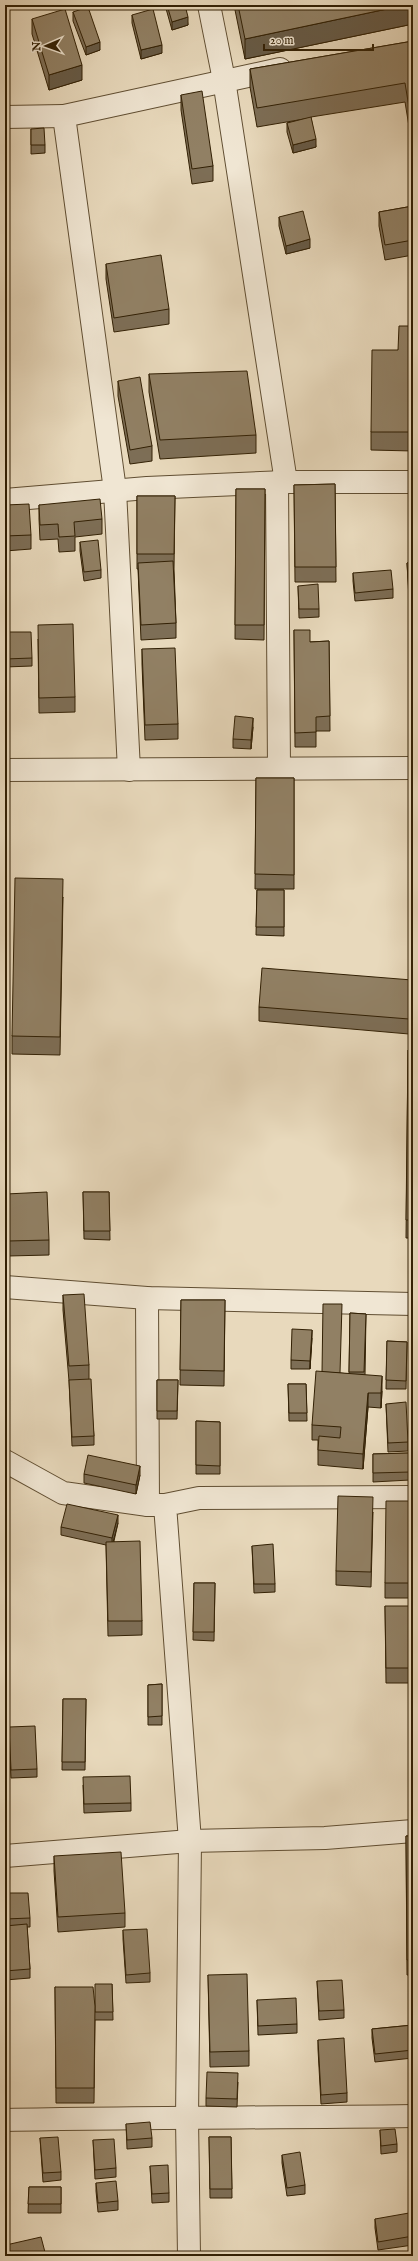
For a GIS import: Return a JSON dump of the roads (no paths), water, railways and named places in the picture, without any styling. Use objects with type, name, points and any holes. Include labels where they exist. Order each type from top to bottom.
[{"type":"street","points":[[209,5],[224,80],[282,482],[279,769]]},
{"type":"street","points":[[5,117],[64,116],[224,80],[299,66]]},
{"type":"street","points":[[64,116],[115,490],[129,770]]},
{"type":"street","points":[[5,500],[115,490],[282,482],[413,482]]},
{"type":"street","points":[[5,770],[413,768]]},
{"type":"street","points":[[5,1287],[147,1298],[413,1304]]},
{"type":"street","points":[[147,1298],[156,1505],[190,1841],[187,2118],[189,2256]]},
{"type":"street","points":[[5,1461],[64,1493],[156,1505],[200,1498],[413,1496]]},
{"type":"street","points":[[5,1856],[190,1841],[325,1838],[413,1831]]},
{"type":"street","points":[[5,2120],[132,2117],[413,2116]]}]
